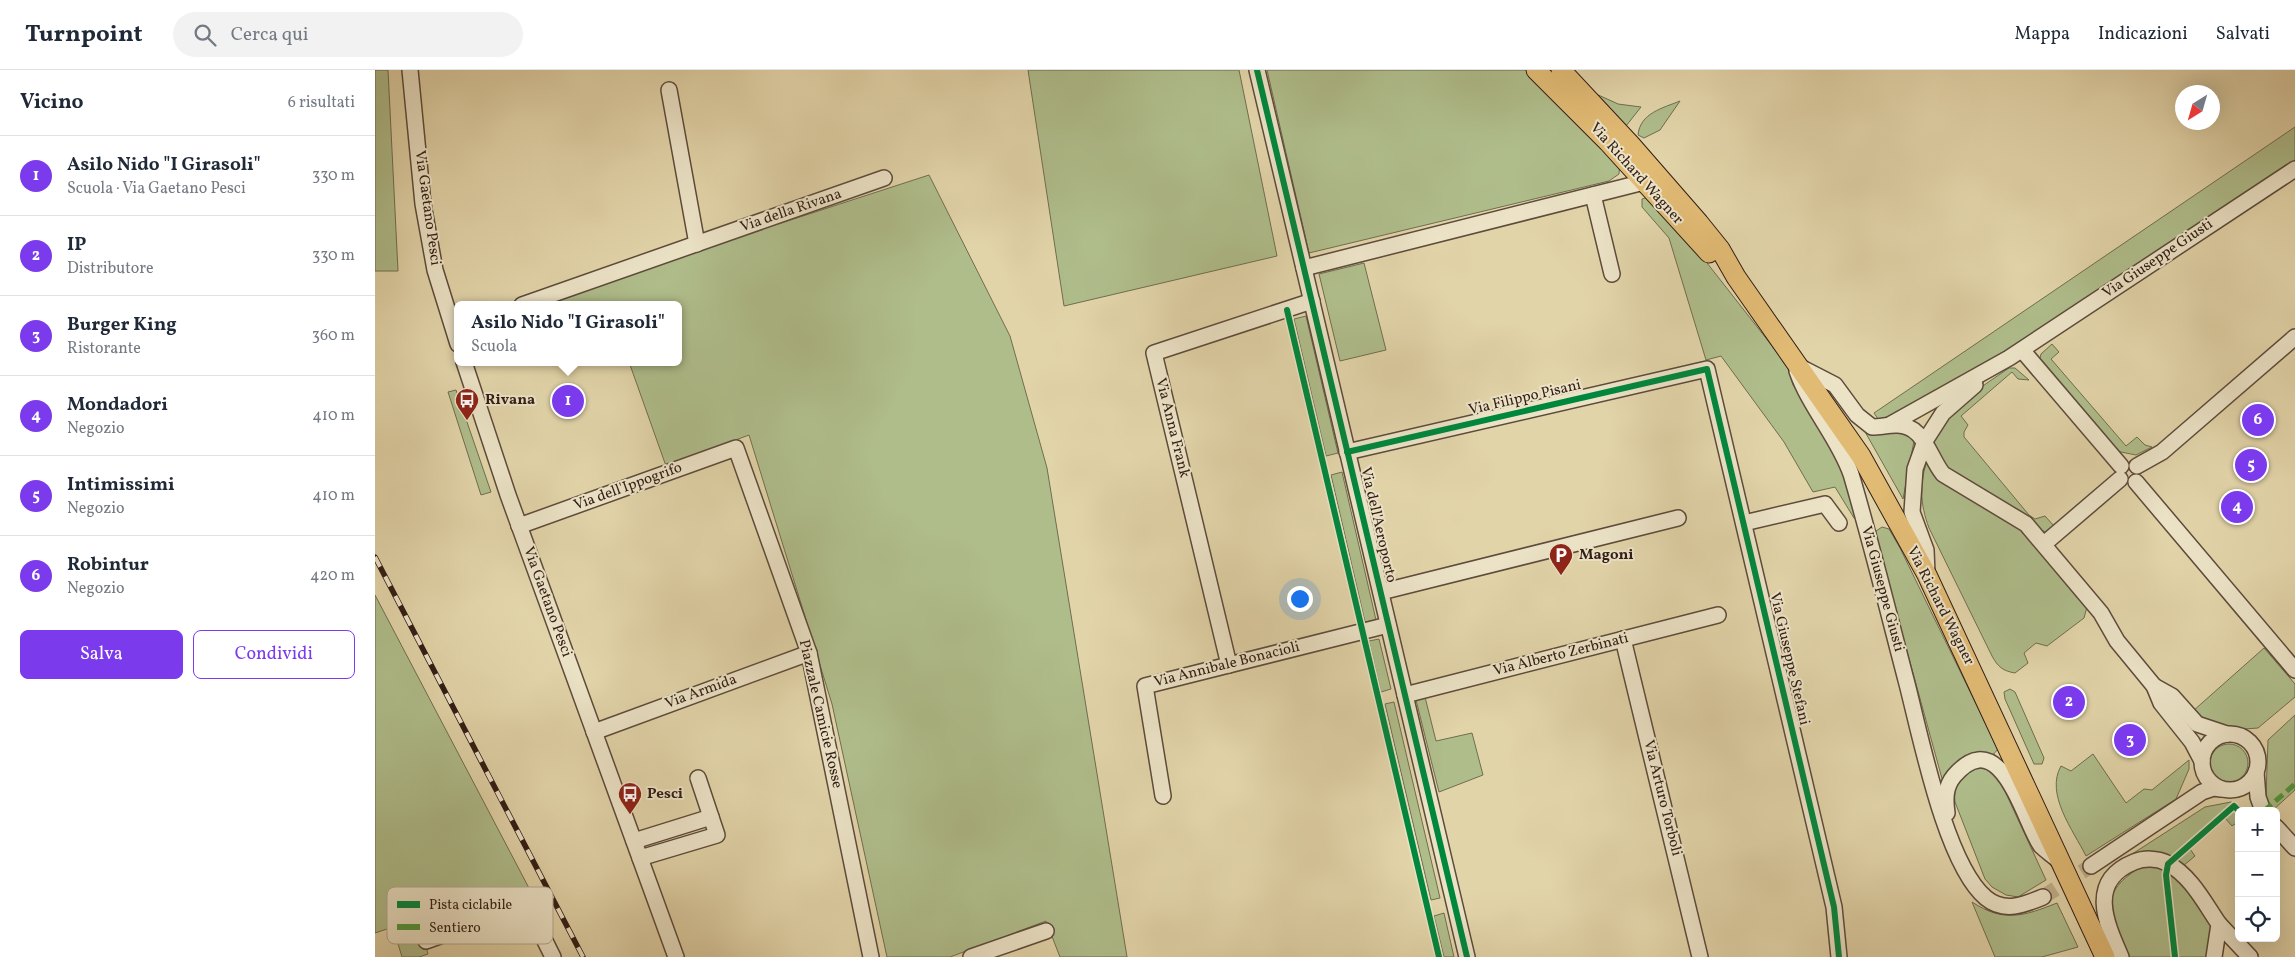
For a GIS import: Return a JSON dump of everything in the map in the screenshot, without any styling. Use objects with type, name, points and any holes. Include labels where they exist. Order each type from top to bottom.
[{"type":"main road","name":"Via Richard Wagner","points":[[1536,70],[1709,252],[1736,277]]},
{"type":"main road","name":"Via Richard Wagner","points":[[1561,70],[1631,145],[1719,249],[1736,277],[1861,456],[1927,575],[2105,957]]},
{"type":"street","name":"Via Gaetano Pesci","points":[[410,70],[423,204],[435,270],[454,325]]},
{"type":"street","name":"Via dell'Aeroporto","points":[[1257,70],[1467,957]]},
{"type":"street","points":[[669,90],[697,244]]},
{"type":"street","name":"Via Giuseppe Giusti","points":[[1885,427],[2015,354],[2295,169]]},
{"type":"street","name":"Via della Rivana","points":[[533,301],[884,178]]},
{"type":"street","points":[[1304,268],[1644,182]]},
{"type":"street","points":[[1593,195],[1612,274]]},
{"type":"street","name":"Via Anna Frank","points":[[1229,665],[1154,353],[1312,301]]},
{"type":"street","points":[[2137,466],[2162,452],[2295,337]]},
{"type":"street","points":[[2015,354],[2121,473],[2126,484],[2135,482],[2140,475],[2137,466],[2131,463],[2121,473],[2044,544]]},
{"type":"street","name":"Via Giuseppe Giusti","points":[[1927,575],[1926,550],[1911,512],[1915,469],[1925,441],[1943,413],[2015,354]]},
{"type":"street","points":[[1795,359],[1835,385],[1864,422],[1872,427],[1906,426],[1925,441],[1935,465],[1943,474],[2026,524],[2094,604],[2117,641],[2154,686],[2161,703],[2192,742],[2209,781],[2228,789],[2257,807]]},
{"type":"street","name":"Via Giuseppe Giusti","points":[[1795,359],[1805,393],[1840,449],[1851,474],[1937,798],[1964,870],[1987,899],[1998,906],[2011,907],[2043,897]]},
{"type":"street","name":"Via Gaetano Pesci","points":[[465,366],[519,526],[676,957]]},
{"type":"street","name":"Via Filippo Pisani","points":[[1347,452],[1707,369]]},
{"type":"street","name":"Via Giuseppe Stefani","points":[[1707,369],[1834,907],[1839,957]]},
{"type":"street","name":"Via dell'Ippogrifo","points":[[519,526],[736,448]]},
{"type":"street","name":"Piazzale Camicie Rosse","points":[[736,448],[809,653],[871,957]]},
{"type":"street","points":[[2135,482],[2295,670]]},
{"type":"street","points":[[1744,523],[1825,504],[1839,523]]},
{"type":"street","points":[[1381,592],[1678,518]]},
{"type":"street","name":"Via Alberto Zerbinati","points":[[1405,695],[1718,615]]},
{"type":"street","name":"Via Annibale Bonacioli","points":[[1163,796],[1145,686],[1388,625]]},
{"type":"street","name":"Via Arturo Torboli","points":[[1623,639],[1700,957]]},
{"type":"street","name":"Via Armida","points":[[594,732],[809,653]]},
{"type":"street","points":[[2154,686],[2172,696],[2197,724],[2227,734],[2237,735],[2250,743],[2258,761],[2256,772],[2258,797],[2262,807]]},
{"type":"street","points":[[2179,808],[2195,791],[2207,745],[2216,738],[2227,734]]},
{"type":"street","name":"Via Giuseppe Giusti","points":[[1951,836],[1945,803],[1949,784],[1966,766],[1981,760],[1996,767],[2004,774],[2021,802],[2041,846],[2062,864]]},
{"type":"street","points":[[2091,866],[2202,792],[2214,788],[2228,789],[2247,784],[2256,772]]},
{"type":"street","points":[[640,858],[717,835],[698,778]]},
{"type":"street","points":[[634,841],[711,817]]},
{"type":"street","points":[[2280,831],[2295,848]]},
{"type":"street","points":[[2121,957],[2105,917],[2104,897],[2111,879],[2119,870],[2139,860],[2160,860],[2181,874],[2195,887],[2219,924],[2250,957]]},
{"type":"street","points":[[2214,957],[2219,924]]},
{"type":"street","points":[[971,957],[1047,931]]},
{"type":"street","points":[[546,944],[553,957]]},
{"type":"green space","points":[[375,70],[388,70],[398,271],[375,271]]},
{"type":"green space","points":[[1028,70],[1239,70],[1277,256],[1064,306]]},
{"type":"green space","points":[[1267,70],[1527,70],[1620,161],[1619,174],[1609,181],[1309,253]]},
{"type":"green space","points":[[1594,93],[1618,104],[1641,107],[1626,126]]},
{"type":"green space","points":[[1680,101],[1660,130],[1644,138],[1638,135],[1643,121],[1648,116]]},
{"type":"green space","points":[[2295,127],[2295,160],[2015,347],[1888,419],[1878,419],[1874,413]]},
{"type":"green space","points":[[929,175],[1010,336],[1047,468],[1127,957],[1060,957],[1046,921],[950,957],[887,957],[832,704],[749,435],[666,466],[630,366],[682,366],[682,301],[550,301],[683,255]]},
{"type":"green space","points":[[1648,197],[1660,203],[1787,365],[1793,385],[1845,469],[1859,518],[1854,518],[1835,487],[1813,492],[1784,442],[1721,356],[1706,360],[1669,238],[1642,207],[1642,199]]},
{"type":"green space","points":[[1364,263],[1386,350],[1340,361],[1319,274]]},
{"type":"green space","points":[[1306,316],[1338,453],[1326,456],[1294,319]]},
{"type":"green space","points":[[2052,344],[2059,352],[2051,359],[2126,446],[2137,437],[2145,445],[2152,447],[2136,455],[2116,451],[2039,362],[2041,354]]},
{"type":"green space","points":[[2009,368],[2015,368],[2029,380],[2018,379],[2012,372],[1961,416],[1968,425],[1964,432],[1964,437],[2029,515],[2035,519],[2045,516],[2054,526],[2045,532],[1950,474],[1932,450],[1935,437],[1941,425],[1951,413],[1961,403]]},
{"type":"green space","points":[[456,390],[491,492],[481,495],[448,392]]},
{"type":"green space","points":[[1864,430],[1898,432],[1914,441],[1903,499]]},
{"type":"green space","points":[[1928,458],[2018,523],[2087,607],[2084,618],[2047,646],[2036,643],[2024,653],[2028,663],[2015,673],[2004,670],[1994,660],[1929,528],[1922,502],[1923,476]]},
{"type":"green space","points":[[1342,472],[1376,620],[1365,622],[1331,475]]},
{"type":"green space","points":[[1882,527],[1889,529],[1900,548],[1998,749],[1991,757],[1944,786],[1876,538],[1876,531]]},
{"type":"green space","points":[[375,595],[528,887],[387,887],[387,929],[375,933]]},
{"type":"green space","points":[[1379,639],[1391,689],[1381,692],[1369,641]]},
{"type":"green space","points":[[2264,648],[2295,684],[2295,697],[2258,728],[2231,730],[2204,722],[2193,711]]},
{"type":"green space","points":[[2010,689],[2015,692],[2044,758],[2042,764],[2034,764],[2005,699],[2004,692]]},
{"type":"green space","points":[[1425,697],[1436,741],[1472,733],[1483,775],[1439,792],[1416,700]]},
{"type":"green space","points":[[1394,702],[1440,898],[1431,900],[1385,704]]},
{"type":"green space","points":[[2295,715],[2295,790],[2276,807],[2271,807],[2266,797],[2268,740]]},
{"type":"green space","points":[[2229,744],[2236,745],[2242,750],[2247,756],[2247,770],[2242,776],[2236,781],[2229,782],[2222,781],[2216,776],[2211,770],[2210,763],[2211,756],[2216,750],[2222,745]]},
{"type":"green space","points":[[2093,754],[2126,803],[2144,789],[2152,790],[2189,760],[2189,769],[2176,799],[2086,856],[2063,812],[2056,788],[2061,766],[2071,771]]},
{"type":"green space","points":[[1977,768],[1988,769],[1997,774],[2046,880],[2018,897],[2006,895],[1992,887],[1985,879],[1955,802],[1955,790],[1959,781]]},
{"type":"green space","points":[[2231,802],[2240,807],[2235,807],[2235,824],[2232,826],[2225,818],[2190,849],[2195,856],[2183,866],[2126,858],[2205,807]]},
{"type":"green space","points":[[2148,863],[2163,866],[2186,885],[2212,924],[2209,957],[2129,957],[2116,927],[2111,903],[2120,883],[2131,873]]},
{"type":"green space","points":[[1972,902],[1983,909],[2004,915],[2024,914],[2057,903],[2078,947],[2042,957],[1995,957]]},
{"type":"green space","points":[[1444,913],[1454,957],[1444,957],[1434,916]]},
{"type":"green space","points":[[398,944],[425,944],[428,954],[419,957],[402,957]]},
{"type":"tunnel","points":[[2043,897],[2091,866]]},
{"type":"railway","points":[[375,557],[547,887]]},
{"type":"railway","points":[[553,899],[583,957]]},
{"type":"marked path","points":[[2269,807],[2295,784]]},
{"type":"cycle path","points":[[1257,70],[1467,957]]},
{"type":"cycle path","points":[[1287,310],[1439,957]]},
{"type":"cycle path","points":[[1347,452],[1707,369],[1834,907],[1839,957]]},
{"type":"cycle path","points":[[2175,957],[2166,875],[2168,864],[2235,807]]},
{"type":"place","name":"Asilo Nido \"I Girasoli\"","points":[[568,401]]},
{"type":"place","name":"Robintur","points":[[2258,420]]},
{"type":"place","name":"Rivana","points":[[467,421]]},
{"type":"place","name":"Intimissimi","points":[[2251,465]]},
{"type":"place","name":"Mondadori","points":[[2237,507]]},
{"type":"place","name":"Magoni","points":[[1561,576]]},
{"type":"place","name":"IP","points":[[2069,702]]},
{"type":"place","name":"Burger King","points":[[2130,740]]},
{"type":"place","name":"Pesci","points":[[630,815]]}]
